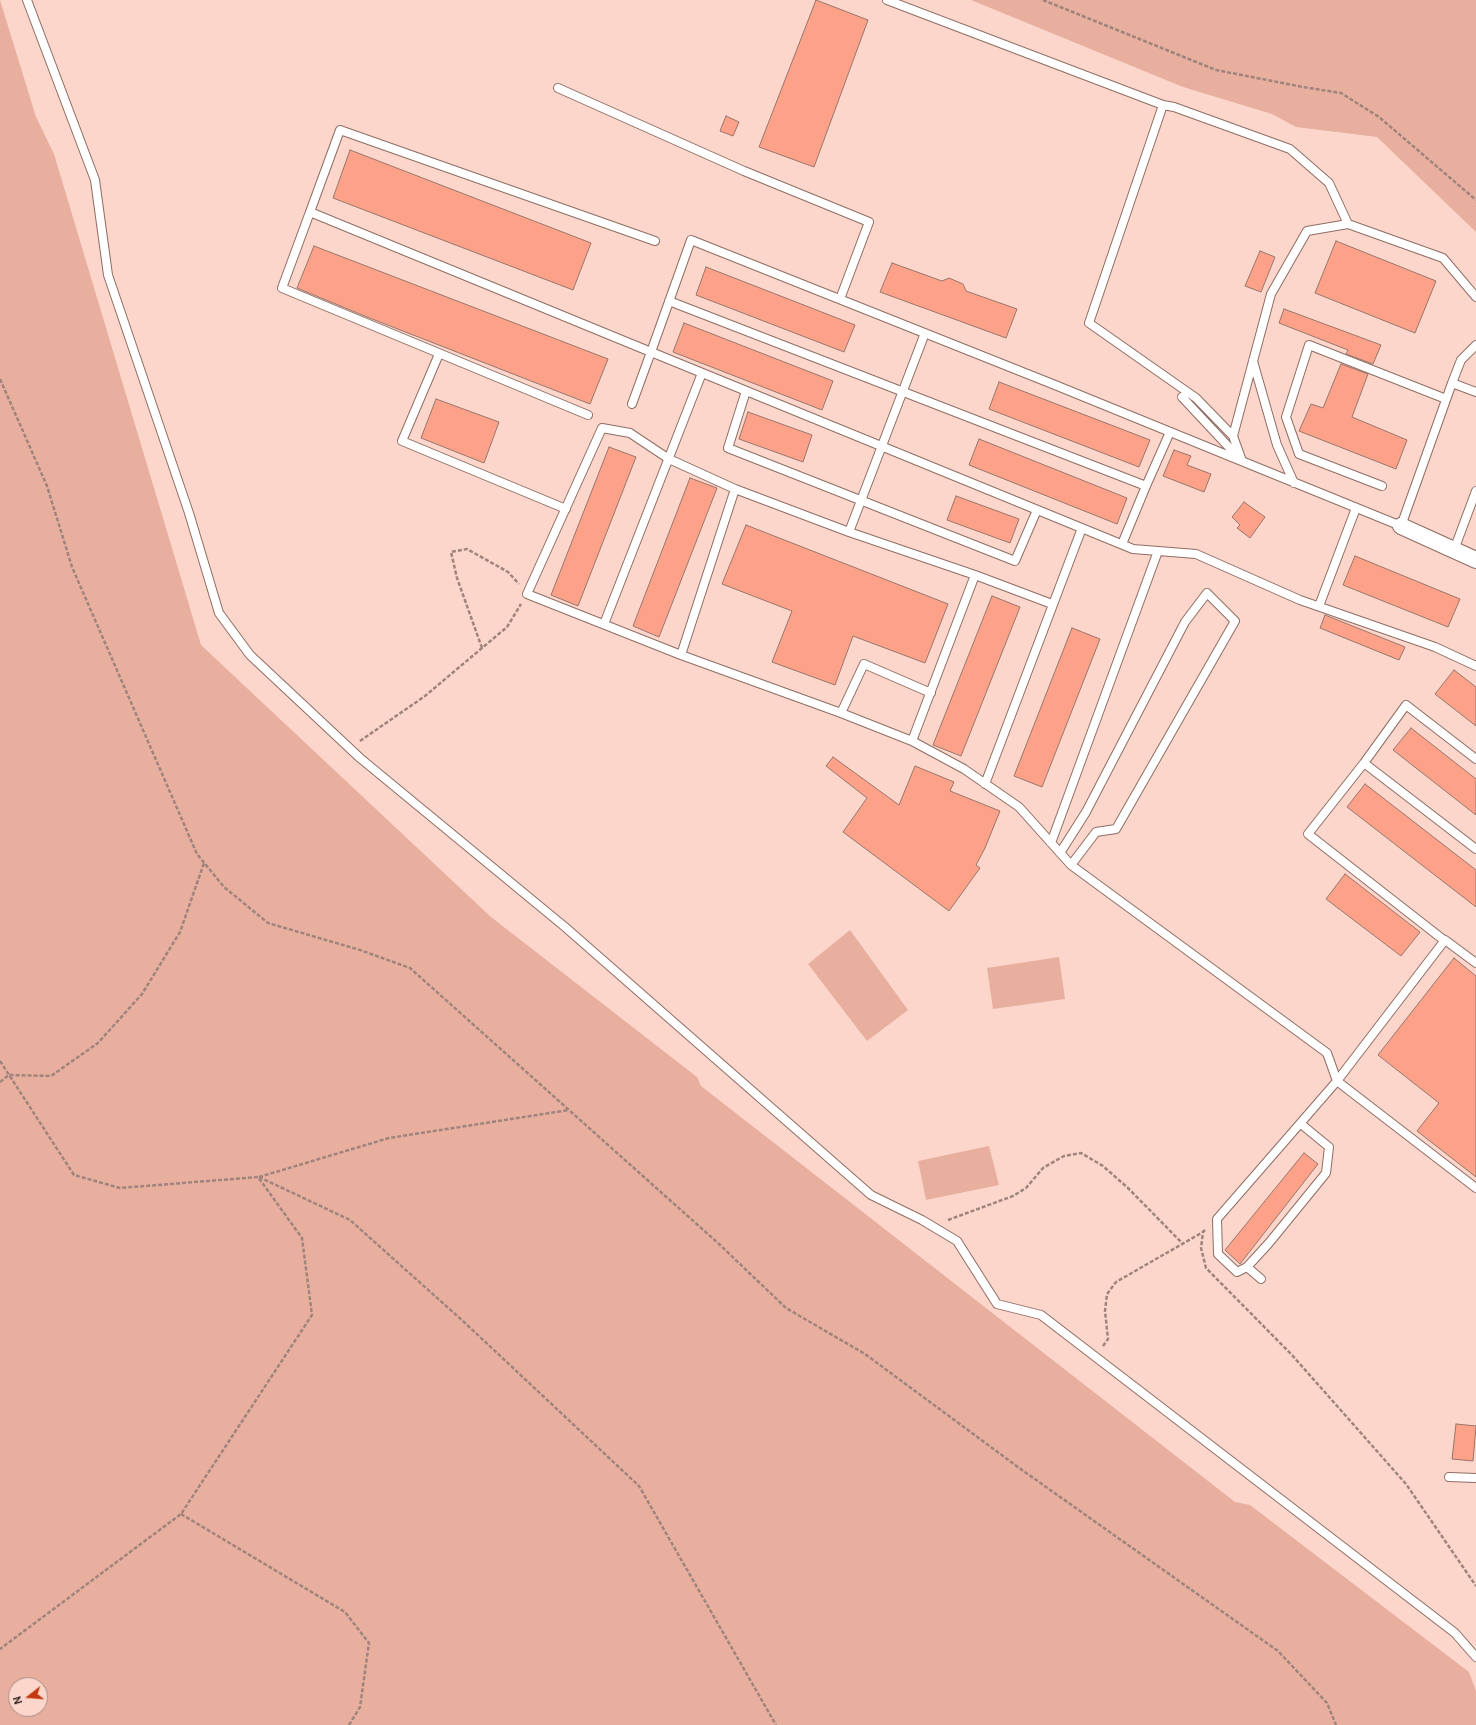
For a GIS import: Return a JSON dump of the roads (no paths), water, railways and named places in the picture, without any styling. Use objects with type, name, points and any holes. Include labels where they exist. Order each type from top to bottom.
[{"type":"street","points":[[1401,526],[1476,560]]},
{"type":"lane","points":[[27,0],[96,180],[108,275],[189,513],[219,613],[250,654],[350,749],[565,926],[871,1195],[957,1241],[997,1304],[1041,1315],[1455,1633],[1476,1657]]},
{"type":"lane","points":[[887,0],[1163,105],[1174,106],[1290,149],[1329,184],[1348,224]]},
{"type":"lane","points":[[558,88],[744,171],[869,222],[840,299]]},
{"type":"lane","points":[[1163,105],[1089,323],[1196,398],[1234,436],[1242,461]]},
{"type":"lane","points":[[588,416],[282,288],[340,130],[655,241]]},
{"type":"lane","points":[[310,212],[1133,549],[1196,554],[1300,600],[1435,647],[1476,666]]},
{"type":"lane","points":[[1234,436],[1271,294],[1308,232],[1348,224],[1444,258],[1476,297]]},
{"type":"lane","points":[[632,404],[691,240],[1401,526],[1461,360],[1474,350]]},
{"type":"lane","points":[[669,301],[1146,486]]},
{"type":"lane","points":[[849,532],[925,333]]},
{"type":"lane","points":[[1382,486],[1299,454],[1286,417],[1309,345],[1446,400]]},
{"type":"lane","points":[[439,354],[402,441],[566,509]]},
{"type":"lane","points":[[1253,361],[1277,445],[1294,483]]},
{"type":"lane","points":[[604,624],[702,373]]},
{"type":"lane","points":[[1452,383],[1476,392]]},
{"type":"lane","points":[[746,391],[728,448],[1015,561],[1037,510]]},
{"type":"lane","points":[[1182,397],[1242,461]]},
{"type":"lane","points":[[1052,604],[975,575],[849,532],[735,489],[669,459],[630,433],[602,428],[527,594],[681,655],[841,713],[912,741],[964,769],[1018,807],[1071,865],[1327,1053],[1337,1081],[1476,1188]]},
{"type":"lane","points":[[1122,544],[1170,432]]},
{"type":"lane","points":[[681,655],[735,489]]},
{"type":"lane","points":[[1454,550],[1476,491]]},
{"type":"lane","points":[[1319,606],[1356,508]]},
{"type":"lane","points":[[985,784],[1082,528]]},
{"type":"lane","points":[[1051,843],[1158,551]]},
{"type":"lane","points":[[912,741],[975,575]]},
{"type":"lane","points":[[1060,853],[1086,812],[1185,622],[1207,593],[1235,621],[1116,829],[1096,832],[1071,865]]},
{"type":"lane","points":[[841,713],[864,664],[931,693]]},
{"type":"lane","points":[[1476,759],[1406,705],[1364,763],[1308,834],[1444,941],[1445,940],[1476,963]]},
{"type":"lane","points":[[1364,763],[1476,849]]},
{"type":"lane","points":[[1301,1124],[1329,1147],[1326,1173],[1247,1267],[1237,1272],[1218,1254],[1217,1219],[1337,1081],[1444,941]]},
{"type":"lane","points":[[1247,1267],[1261,1279]]},
{"type":"lane","points":[[1449,1477],[1476,1478]]}]
